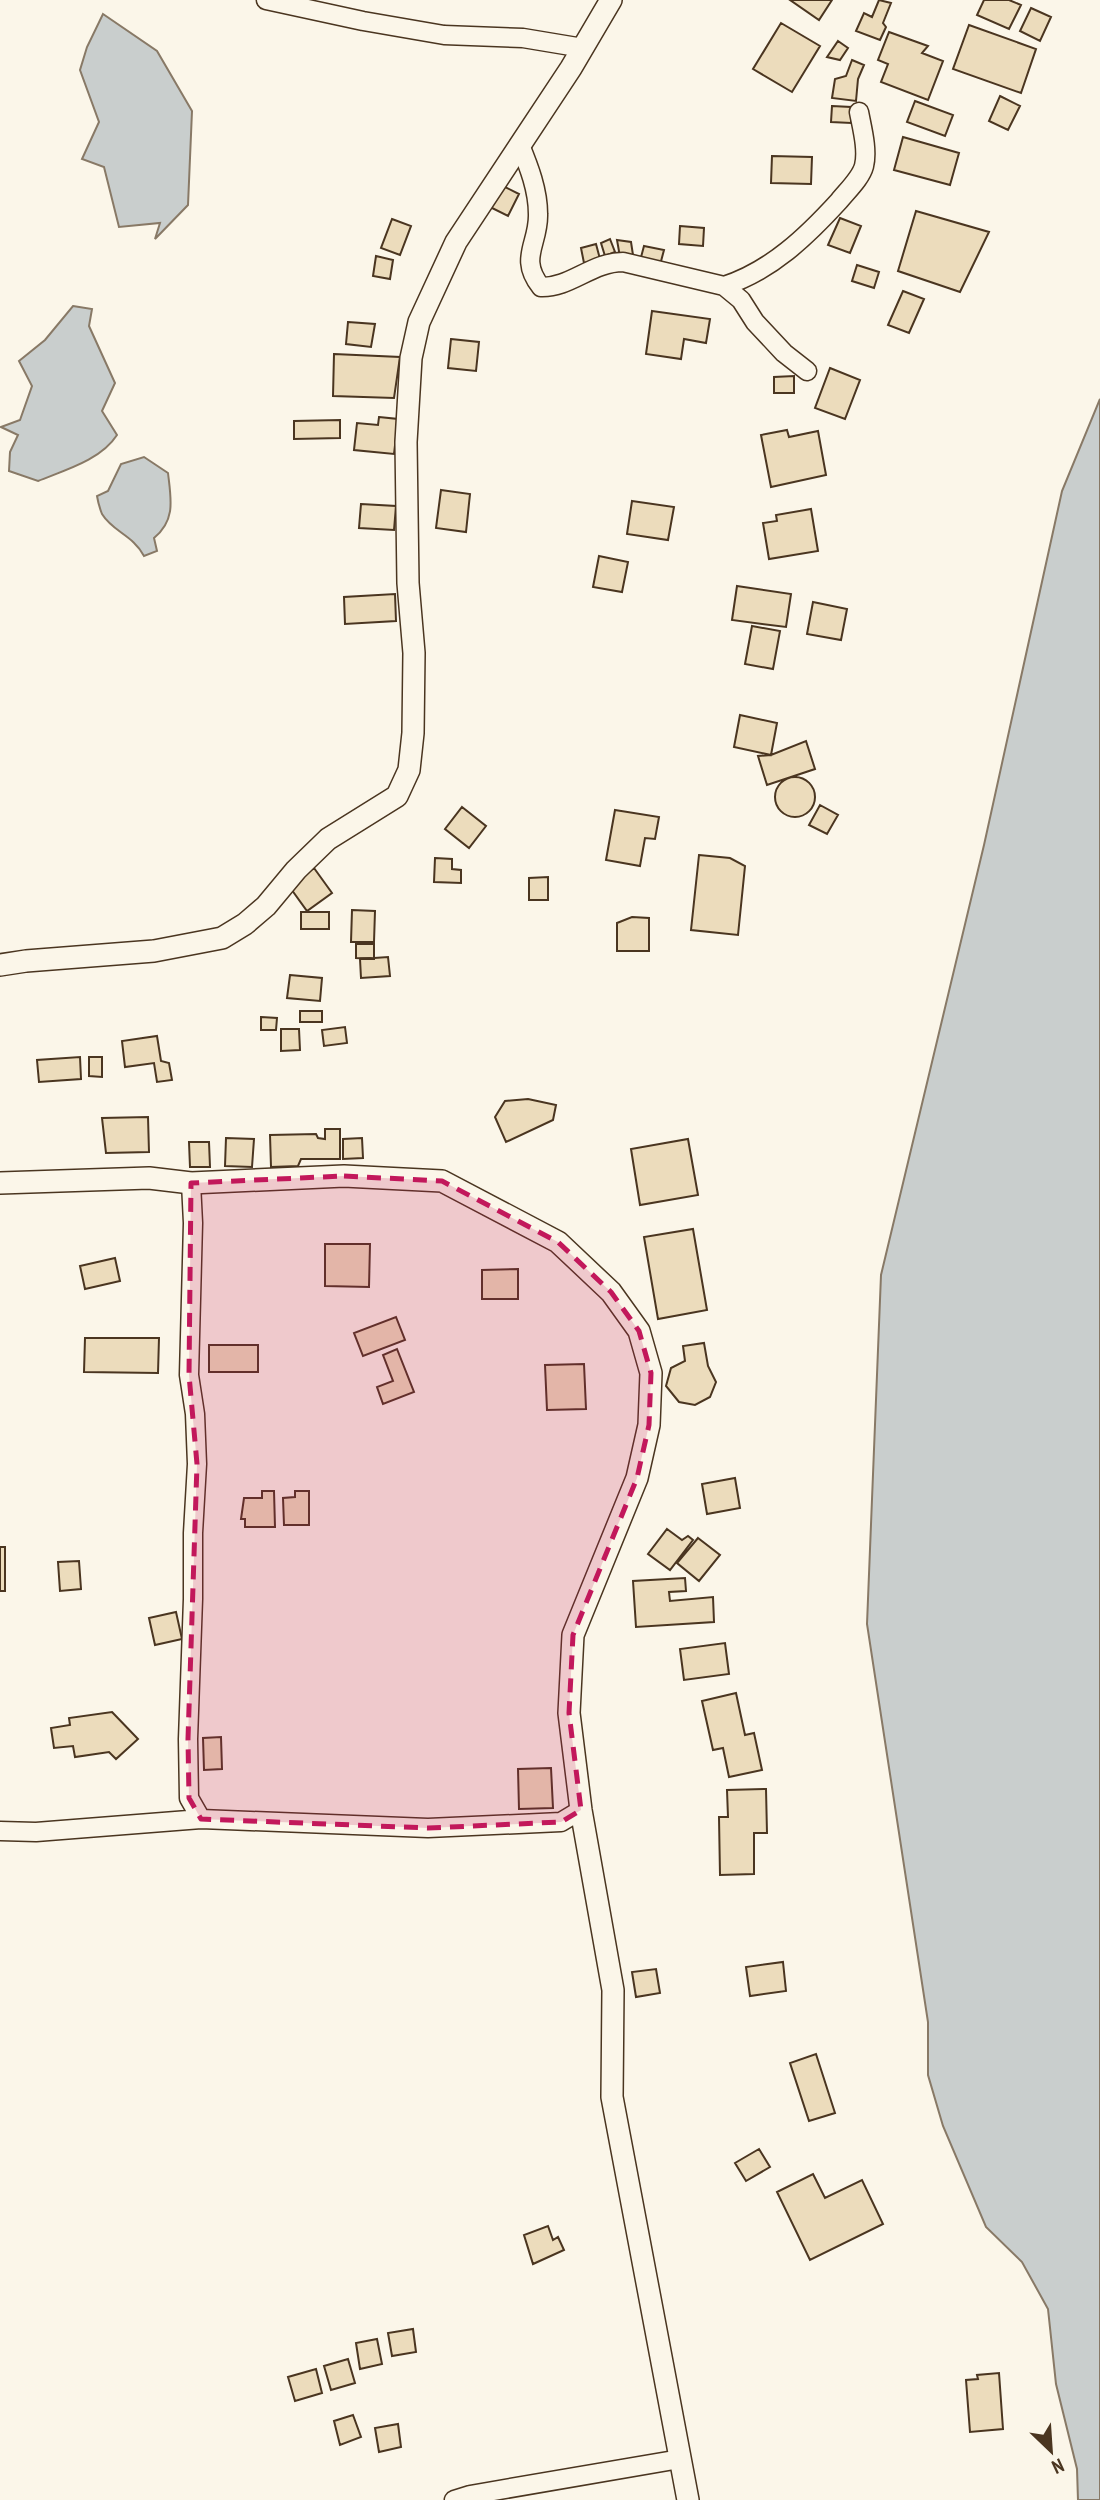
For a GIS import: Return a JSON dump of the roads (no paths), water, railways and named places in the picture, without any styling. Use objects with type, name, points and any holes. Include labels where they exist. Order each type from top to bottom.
[{"type":"street","points":[[266,0],[444,35],[523,38],[583,48]]},
{"type":"street","points":[[0,965],[154,951],[222,938],[245,924],[266,906],[296,870],[328,839],[397,796],[409,770],[413,733],[414,653],[408,583],[406,442],[411,358],[419,322],[456,242],[583,48],[611,0]]},
{"type":"street","points":[[724,286],[742,280],[792,248],[850,188],[864,166],[859,112]]},
{"type":"street","points":[[520,145],[537,198],[539,218],[529,263],[531,275],[541,287],[555,287],[596,267],[615,262],[724,286],[741,300],[755,322],[784,353],[807,371]]},
{"type":"street","points":[[0,1183],[149,1178],[191,1183],[344,1176],[442,1181],[558,1242],[611,1292],[639,1331],[651,1373],[649,1424],[637,1478],[573,1635],[569,1713],[581,1810],[612,1990],[612,2097],[688,2500]]},
{"type":"street","points":[[191,1183],[193,1223],[189,1375],[195,1414],[197,1464],[188,1740],[189,1798],[201,1819]]},
{"type":"street","points":[[0,1831],[36,1832],[201,1819],[428,1828],[561,1822],[581,1810]]},
{"type":"street","points":[[454,2500],[680,2459]]}]
